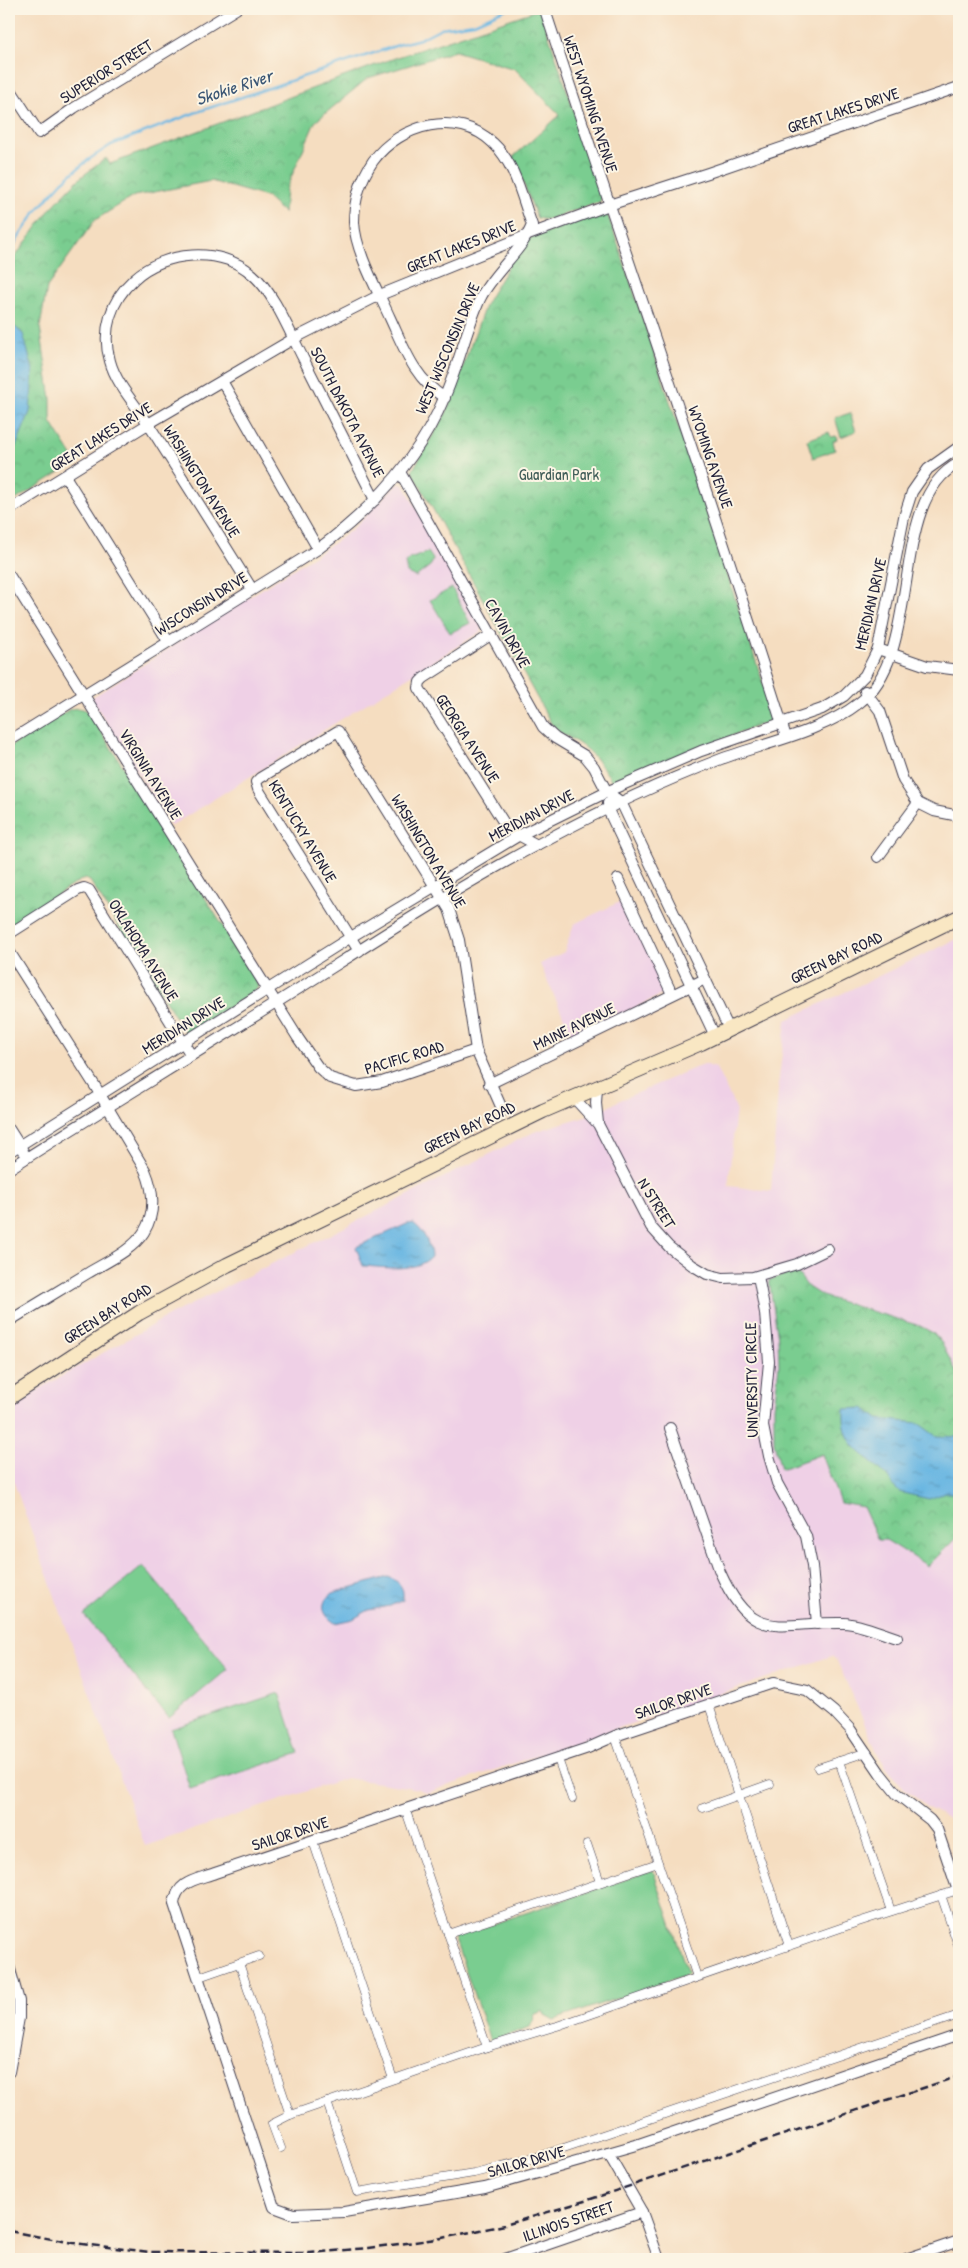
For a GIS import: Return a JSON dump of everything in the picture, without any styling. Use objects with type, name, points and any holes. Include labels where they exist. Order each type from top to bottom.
[{"type":"main road","name":"GREEN BAY ROAD","points":[[9,1398],[114,1329],[204,1277],[402,1179],[574,1098],[715,1036],[959,917]]},
{"type":"street","name":"SUPERIOR STREET","points":[[9,87],[39,133],[74,108],[236,9]]},
{"type":"street","name":"WEST WYOMING AVENUE","points":[[546,13],[608,205]]},
{"type":"street","name":"GREAT LAKES DRIVE","points":[[9,510],[148,424],[293,339],[380,295],[608,205],[708,173],[959,87]]},
{"type":"street","points":[[445,398],[436,393],[416,371],[360,249],[354,224],[356,202],[364,176],[373,161],[396,139],[412,131],[426,126],[454,124],[466,127],[493,142],[505,156],[532,224],[528,235]]},
{"type":"street","name":"WYOMING AVENUE","points":[[608,205],[712,506],[786,737]]},
{"type":"street","name":"WEST WISCONSIN DRIVE","points":[[334,537],[376,500],[400,472],[426,435],[445,398],[481,298],[496,274],[528,235]]},
{"type":"street","name":"WASHINGTON AVENUE","points":[[252,589],[121,384],[110,362],[106,341],[108,322],[114,302],[124,287],[153,264],[197,254],[235,264],[252,274],[268,292],[293,339]]},
{"type":"street","name":"SOUTH DAKOTA AVENUE","points":[[293,339],[376,500]]},
{"type":"street","points":[[222,381],[318,549]]},
{"type":"street","name":"MERIDIAN DRIVE","points":[[9,1152],[351,937],[518,836],[607,792],[701,751],[834,703],[858,684],[865,675],[878,649],[904,517],[912,492],[928,469],[959,447]]},
{"type":"street","name":"MERIDIAN DRIVE","points":[[9,1169],[443,899],[537,845],[621,802],[718,760],[839,717],[863,701],[879,680],[892,654],[920,512],[941,479],[959,464]]},
{"type":"street","name":"CAVIN DRIVE","points":[[400,472],[543,727],[555,738],[585,756],[594,767],[607,792],[608,808],[715,1036]]},
{"type":"street","points":[[64,476],[168,641]]},
{"type":"street","name":"WISCONSIN DRIVE","points":[[9,741],[318,549],[334,537]]},
{"type":"street","name":"VIRGINIA AVENUE","points":[[9,575],[268,989]]},
{"type":"street","name":"GEORGIA AVENUE","points":[[492,634],[424,678],[420,682],[419,688],[504,823],[518,836],[529,839],[537,845]]},
{"type":"street","points":[[878,649],[926,666],[959,670]]},
{"type":"street","points":[[858,684],[880,711],[903,780],[918,803],[934,811],[959,816]]},
{"type":"street","name":"WASHINGTON AVENUE","points":[[338,731],[449,909],[457,934],[476,1050],[489,1084],[503,1111]]},
{"type":"street","name":"KENTUCKY AVENUE","points":[[338,731],[256,782],[258,789],[359,951]]},
{"type":"street","name":"CAVIN DRIVE","points":[[607,792],[621,802],[729,1029]]},
{"type":"street","points":[[878,857],[918,803]]},
{"type":"street","points":[[618,879],[672,994]]},
{"type":"street","name":"OKLAHOMA AVENUE","points":[[9,934],[84,888],[92,894],[191,1056]]},
{"type":"street","points":[[9,951],[145,1170],[151,1184],[153,1204],[149,1221],[143,1233],[114,1258],[9,1321]]},
{"type":"street","name":"MAINE AVENUE","points":[[489,1084],[705,978]]},
{"type":"street","name":"PACIFIC ROAD","points":[[268,989],[318,1067],[330,1078],[340,1082],[356,1086],[382,1082],[476,1050]]},
{"type":"street","name":"N STREET","points":[[597,1088],[598,1124]]},
{"type":"street","name":"N STREET","points":[[574,1098],[598,1124],[651,1227],[669,1247],[707,1274],[738,1279],[758,1276],[797,1264],[828,1248]]},
{"type":"street","points":[[9,1128],[27,1158]]},
{"type":"street","name":"UNIVERSITY CIRCLE","points":[[758,1276],[765,1314],[769,1368],[763,1426],[777,1483],[806,1536],[812,1566],[817,1624]]},
{"type":"street","points":[[670,1428],[720,1572],[734,1602],[752,1618],[776,1627],[847,1624],[897,1638]]},
{"type":"street","name":"SAILOR DRIVE","points":[[958,1892],[937,1829],[930,1820],[897,1794],[850,1729],[834,1712],[806,1690],[773,1683],[615,1736],[558,1759],[181,1886],[176,1892],[174,1904],[274,2207],[293,2214],[344,2212],[376,2208],[486,2188],[608,2153],[959,2034]]},
{"type":"street","points":[[709,1705],[789,1946]]},
{"type":"street","points":[[615,1736],[697,1977]]},
{"type":"street","points":[[818,1768],[867,1752]]},
{"type":"street","points":[[558,1759],[572,1799]]},
{"type":"street","points":[[839,1761],[891,1912]]},
{"type":"street","points":[[703,1808],[770,1784]]},
{"type":"street","points":[[406,1811],[487,2047]]},
{"type":"street","points":[[313,1841],[393,2079]]},
{"type":"street","points":[[587,1844],[600,1882]]},
{"type":"street","points":[[448,1934],[658,1863]]},
{"type":"street","points":[[281,2148],[272,2124],[290,2115],[941,1895],[958,1892]]},
{"type":"street","points":[[941,1895],[959,1948]]},
{"type":"street","points":[[199,1977],[259,1956]]},
{"type":"street","points":[[239,1963],[290,2115]]},
{"type":"street","points":[[9,1966],[19,2001],[19,2018],[9,2072]]},
{"type":"street","points":[[327,2102],[357,2192],[474,2173],[534,2158],[959,2016]]},
{"type":"street","points":[[608,2153],[642,2212],[659,2259]]},
{"type":"street","name":"ILLINOIS STREET","points":[[504,2259],[642,2212]]},
{"type":"street","points":[[906,2259],[959,2241]]},
{"type":"shaded area","points":[[396,485],[404,485],[482,631],[171,826],[93,701],[93,697],[337,541],[356,526]]},
{"type":"shaded area","points":[[624,900],[667,992],[573,1038],[540,964],[564,952],[574,924]]},
{"type":"shaded area","points":[[959,938],[959,1832],[956,1822],[928,1808],[903,1787],[889,1771],[879,1756],[837,1661],[832,1656],[426,1793],[419,1789],[346,1778],[145,1846],[9,1469],[9,1406],[170,1315],[534,1132],[602,1111],[618,1101],[704,1064],[716,1068],[736,1109],[728,1186],[771,1191],[779,1078],[786,1020]]},
{"type":"green space","points":[[540,9],[602,196],[600,202],[546,220],[537,218],[513,157],[560,115],[515,69],[455,51],[368,78],[315,122],[286,189],[284,213],[266,197],[211,181],[134,196],[95,220],[47,287],[40,327],[51,399],[51,422],[76,462],[9,504],[9,265],[51,208],[80,178],[106,158],[110,164],[389,60]]},
{"type":"green space","name":"Guardian Park","points":[[602,212],[607,213],[617,241],[775,719],[621,780],[612,781],[593,755],[552,725],[412,471],[447,411],[486,303],[524,240]]},
{"type":"green space","points":[[850,413],[856,431],[841,437],[835,418]]},
{"type":"green space","points":[[829,432],[831,437],[836,436],[837,439],[833,441],[835,450],[813,458],[807,440]]},
{"type":"green space","points":[[428,552],[433,559],[431,565],[416,577],[407,573],[405,563]]},
{"type":"green space","points":[[452,588],[470,623],[450,633],[430,600]]},
{"type":"green space","points":[[70,709],[86,710],[92,717],[256,979],[258,987],[254,992],[189,1032],[185,1032],[90,881],[85,879],[79,881],[9,925],[9,747]]},
{"type":"green space","points":[[796,1271],[808,1287],[822,1296],[920,1326],[933,1333],[941,1342],[959,1377],[959,1535],[928,1566],[886,1540],[878,1540],[863,1507],[840,1503],[822,1454],[781,1469],[774,1443],[774,1407],[779,1365],[778,1338],[769,1280]]},
{"type":"green space","points":[[143,1566],[228,1669],[169,1718],[84,1615]]},
{"type":"green space","points":[[279,1693],[299,1753],[190,1789],[171,1729]]},
{"type":"green space","points":[[653,1870],[688,1974],[554,2020],[545,2015],[543,2011],[533,2015],[534,2019],[530,2027],[490,2041],[454,1937]]},
{"type":"water","points":[[14,326],[23,334],[33,370],[30,412],[14,451],[9,456],[9,329]]},
{"type":"water","points":[[413,1223],[426,1238],[431,1257],[425,1262],[408,1267],[363,1266],[356,1247]]},
{"type":"water","points":[[864,1408],[878,1419],[918,1423],[936,1436],[959,1437],[959,1475],[956,1479],[959,1480],[959,1493],[945,1493],[929,1499],[899,1492],[884,1473],[859,1451],[849,1438],[844,1421],[844,1409]]},
{"type":"water","points":[[388,1577],[396,1581],[400,1586],[403,1592],[403,1600],[390,1606],[369,1610],[353,1619],[335,1623],[325,1613],[325,1601],[332,1593]]},
{"type":"waterway","name":"Skokie River","points":[[9,252],[37,210],[62,182],[88,160],[111,145],[197,112],[420,39],[441,28],[474,23],[506,9]]},
{"type":"railway","points":[[9,2231],[73,2243],[150,2252],[310,2253],[437,2239],[505,2225],[588,2200],[959,2076]]}]
